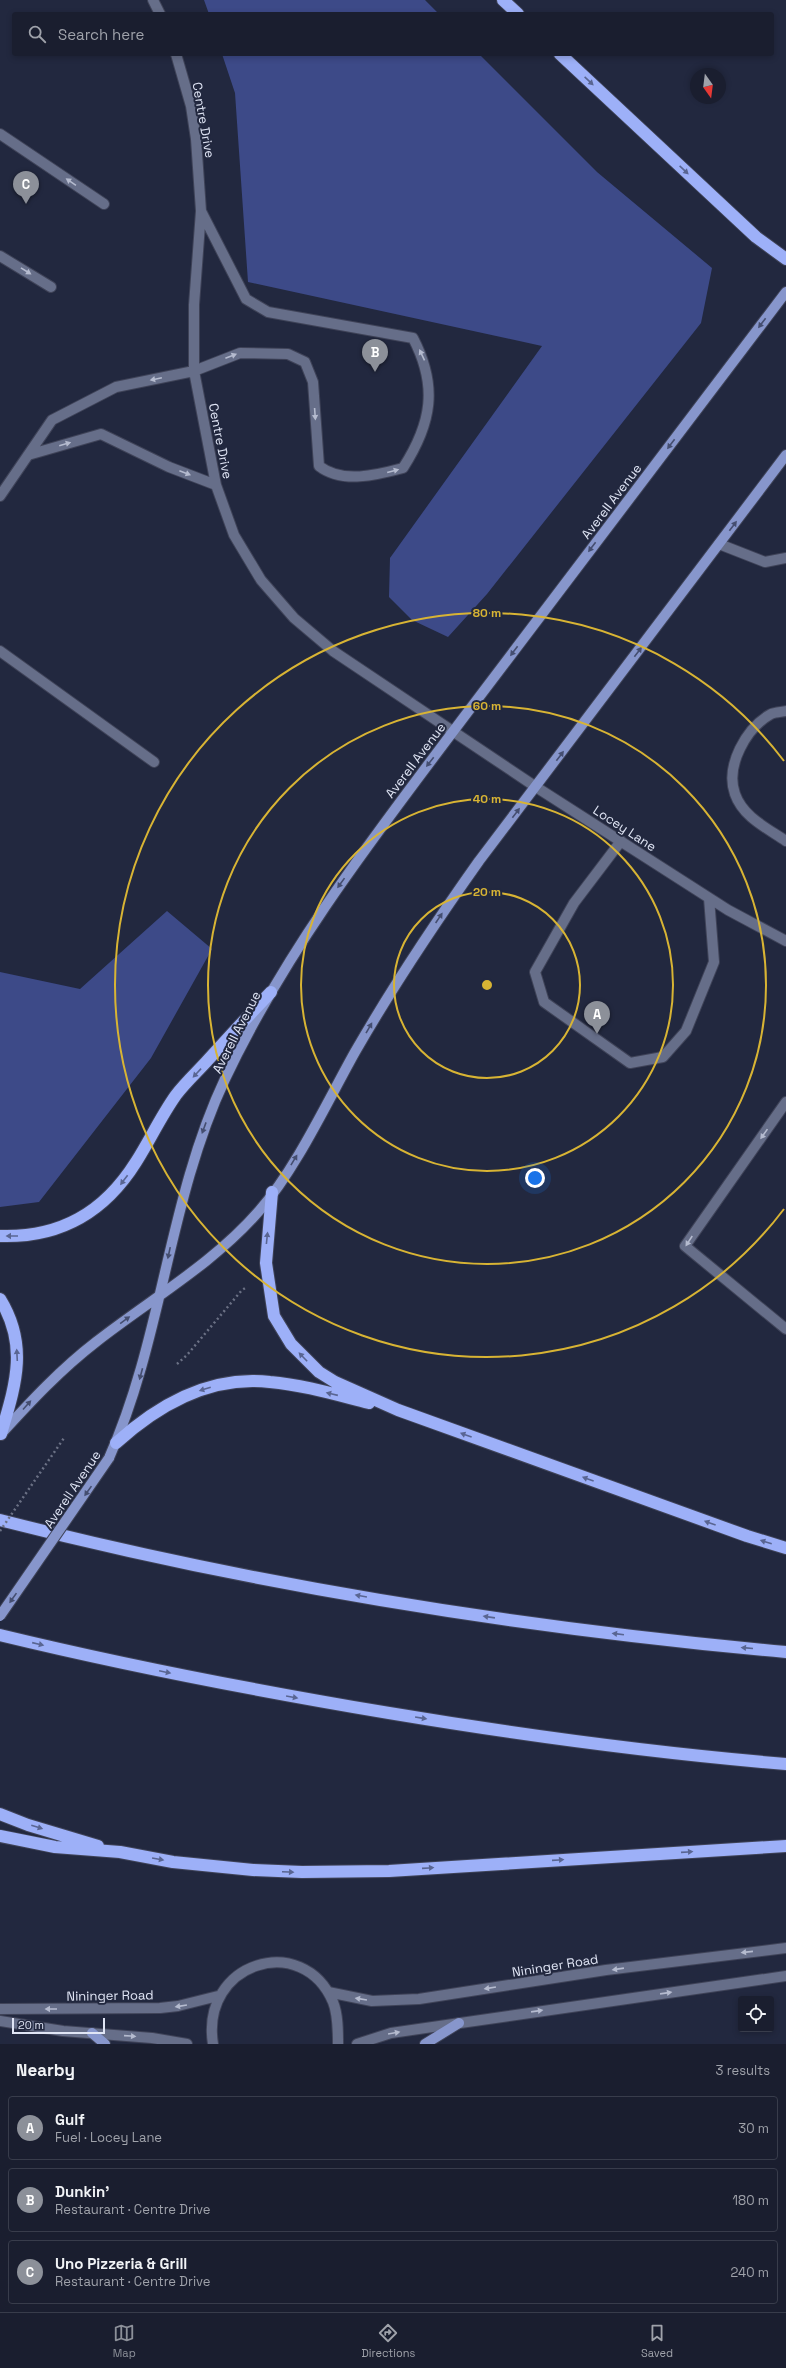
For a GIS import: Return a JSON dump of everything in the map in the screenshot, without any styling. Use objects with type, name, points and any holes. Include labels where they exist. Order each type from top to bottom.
[{"type":"highway","points":[[503,0],[516,12]]},
{"type":"highway","points":[[562,56],[756,237],[786,259]]},
{"type":"highway","points":[[0,1236],[33,1235],[53,1231],[70,1224],[107,1199],[123,1181],[136,1162],[176,1095],[271,992]]},
{"type":"highway","points":[[272,1192],[266,1243],[266,1278],[274,1316],[291,1344],[319,1372],[335,1382],[398,1410],[747,1536],[786,1548]]},
{"type":"highway","points":[[0,1300],[13,1326],[18,1360],[17,1380],[1,1435]]},
{"type":"highway","points":[[116,1443],[149,1416],[165,1406],[196,1392],[232,1383],[270,1382],[398,1410]]},
{"type":"highway","points":[[0,1520],[151,1556],[382,1600],[524,1622],[786,1652]]},
{"type":"highway","points":[[0,1635],[216,1683],[535,1737],[786,1764]]},
{"type":"highway","points":[[0,1814],[28,1825],[120,1852],[173,1862],[238,1869],[341,1873],[786,1846]]},
{"type":"highway","points":[[0,1836],[55,1847],[120,1852]]},
{"type":"main road","name":"Averell Avenue","points":[[0,1616],[109,1458],[116,1443],[136,1391],[160,1295],[176,1222],[198,1146],[226,1078],[271,992],[330,898],[454,731],[786,292]]},
{"type":"main road","points":[[1,1435],[57,1376],[96,1343],[221,1248],[247,1224],[272,1192],[295,1158],[403,973],[479,861],[786,456]]},
{"type":"main road","points":[[424,2044],[459,2023]]},
{"type":"main road","points":[[92,2033],[105,2044]]},
{"type":"street","points":[[153,0],[159,12]]},
{"type":"street","name":"Centre Drive","points":[[177,56],[191,106],[195,132],[201,211],[194,305],[194,371],[216,485],[234,535],[247,559],[276,598],[294,618],[333,651],[454,731]]},
{"type":"street","points":[[0,134],[104,204]]},
{"type":"street","points":[[0,496],[52,420],[116,387],[194,371],[240,353],[288,354],[304,362],[313,382],[319,466],[329,473],[354,477],[384,474],[403,468],[416,447],[427,414],[430,389],[424,360],[413,338],[268,312],[246,299],[201,211]]},
{"type":"street","points":[[0,256],[51,287]]},
{"type":"street","points":[[28,455],[101,434],[168,467],[216,485]]},
{"type":"street","points":[[719,544],[765,562],[786,558]]},
{"type":"street","points":[[0,651],[154,762]]},
{"type":"street","points":[[786,711],[772,714],[746,735],[733,765],[735,794],[749,817],[786,841]]},
{"type":"street","name":"Locey Lane","points":[[454,731],[536,787],[709,898],[786,941]]},
{"type":"street","points":[[621,841],[574,903],[535,972],[544,1002],[630,1063],[663,1057],[686,1031],[714,962],[709,898]]},
{"type":"street","points":[[786,1102],[685,1246],[786,1329]]},
{"type":"street","name":"Nininger Road","points":[[328,1992],[372,2001],[419,1999],[629,1967],[786,1948]]},
{"type":"street","points":[[213,2044],[211,2022],[218,1996],[225,1987],[243,1972],[268,1963],[285,1963],[298,1966],[310,1973],[328,1992],[336,2015],[338,2044]]},
{"type":"street","points":[[357,2044],[391,2033],[786,1976]]},
{"type":"street","name":"Nininger Road","points":[[0,2009],[160,2008],[185,2005],[218,1996]]},
{"type":"street","points":[[0,2021],[63,2031],[152,2038],[187,2044]]},
{"type":"path","points":[[177,1364],[187,1355],[242,1290],[253,1285]]},
{"type":"path","points":[[0,1531],[64,1438]]},
{"type":"shaded area","points":[[204,0],[425,0],[437,12],[208,12]]},
{"type":"shaded area","points":[[223,56],[481,56],[597,172],[712,268],[701,323],[487,594],[448,637],[412,620],[389,597],[390,558],[542,346],[248,282],[235,93]]},
{"type":"shaded area","points":[[167,911],[212,949],[151,1058],[39,1202],[0,1207],[0,972],[80,989]]},
{"type":"place","name":"Uno Pizzeria & Grill","points":[[26,204]]},
{"type":"place","name":"Dunkin'","points":[[375,372]]},
{"type":"place","name":"Gulf","points":[[597,1034]]}]
